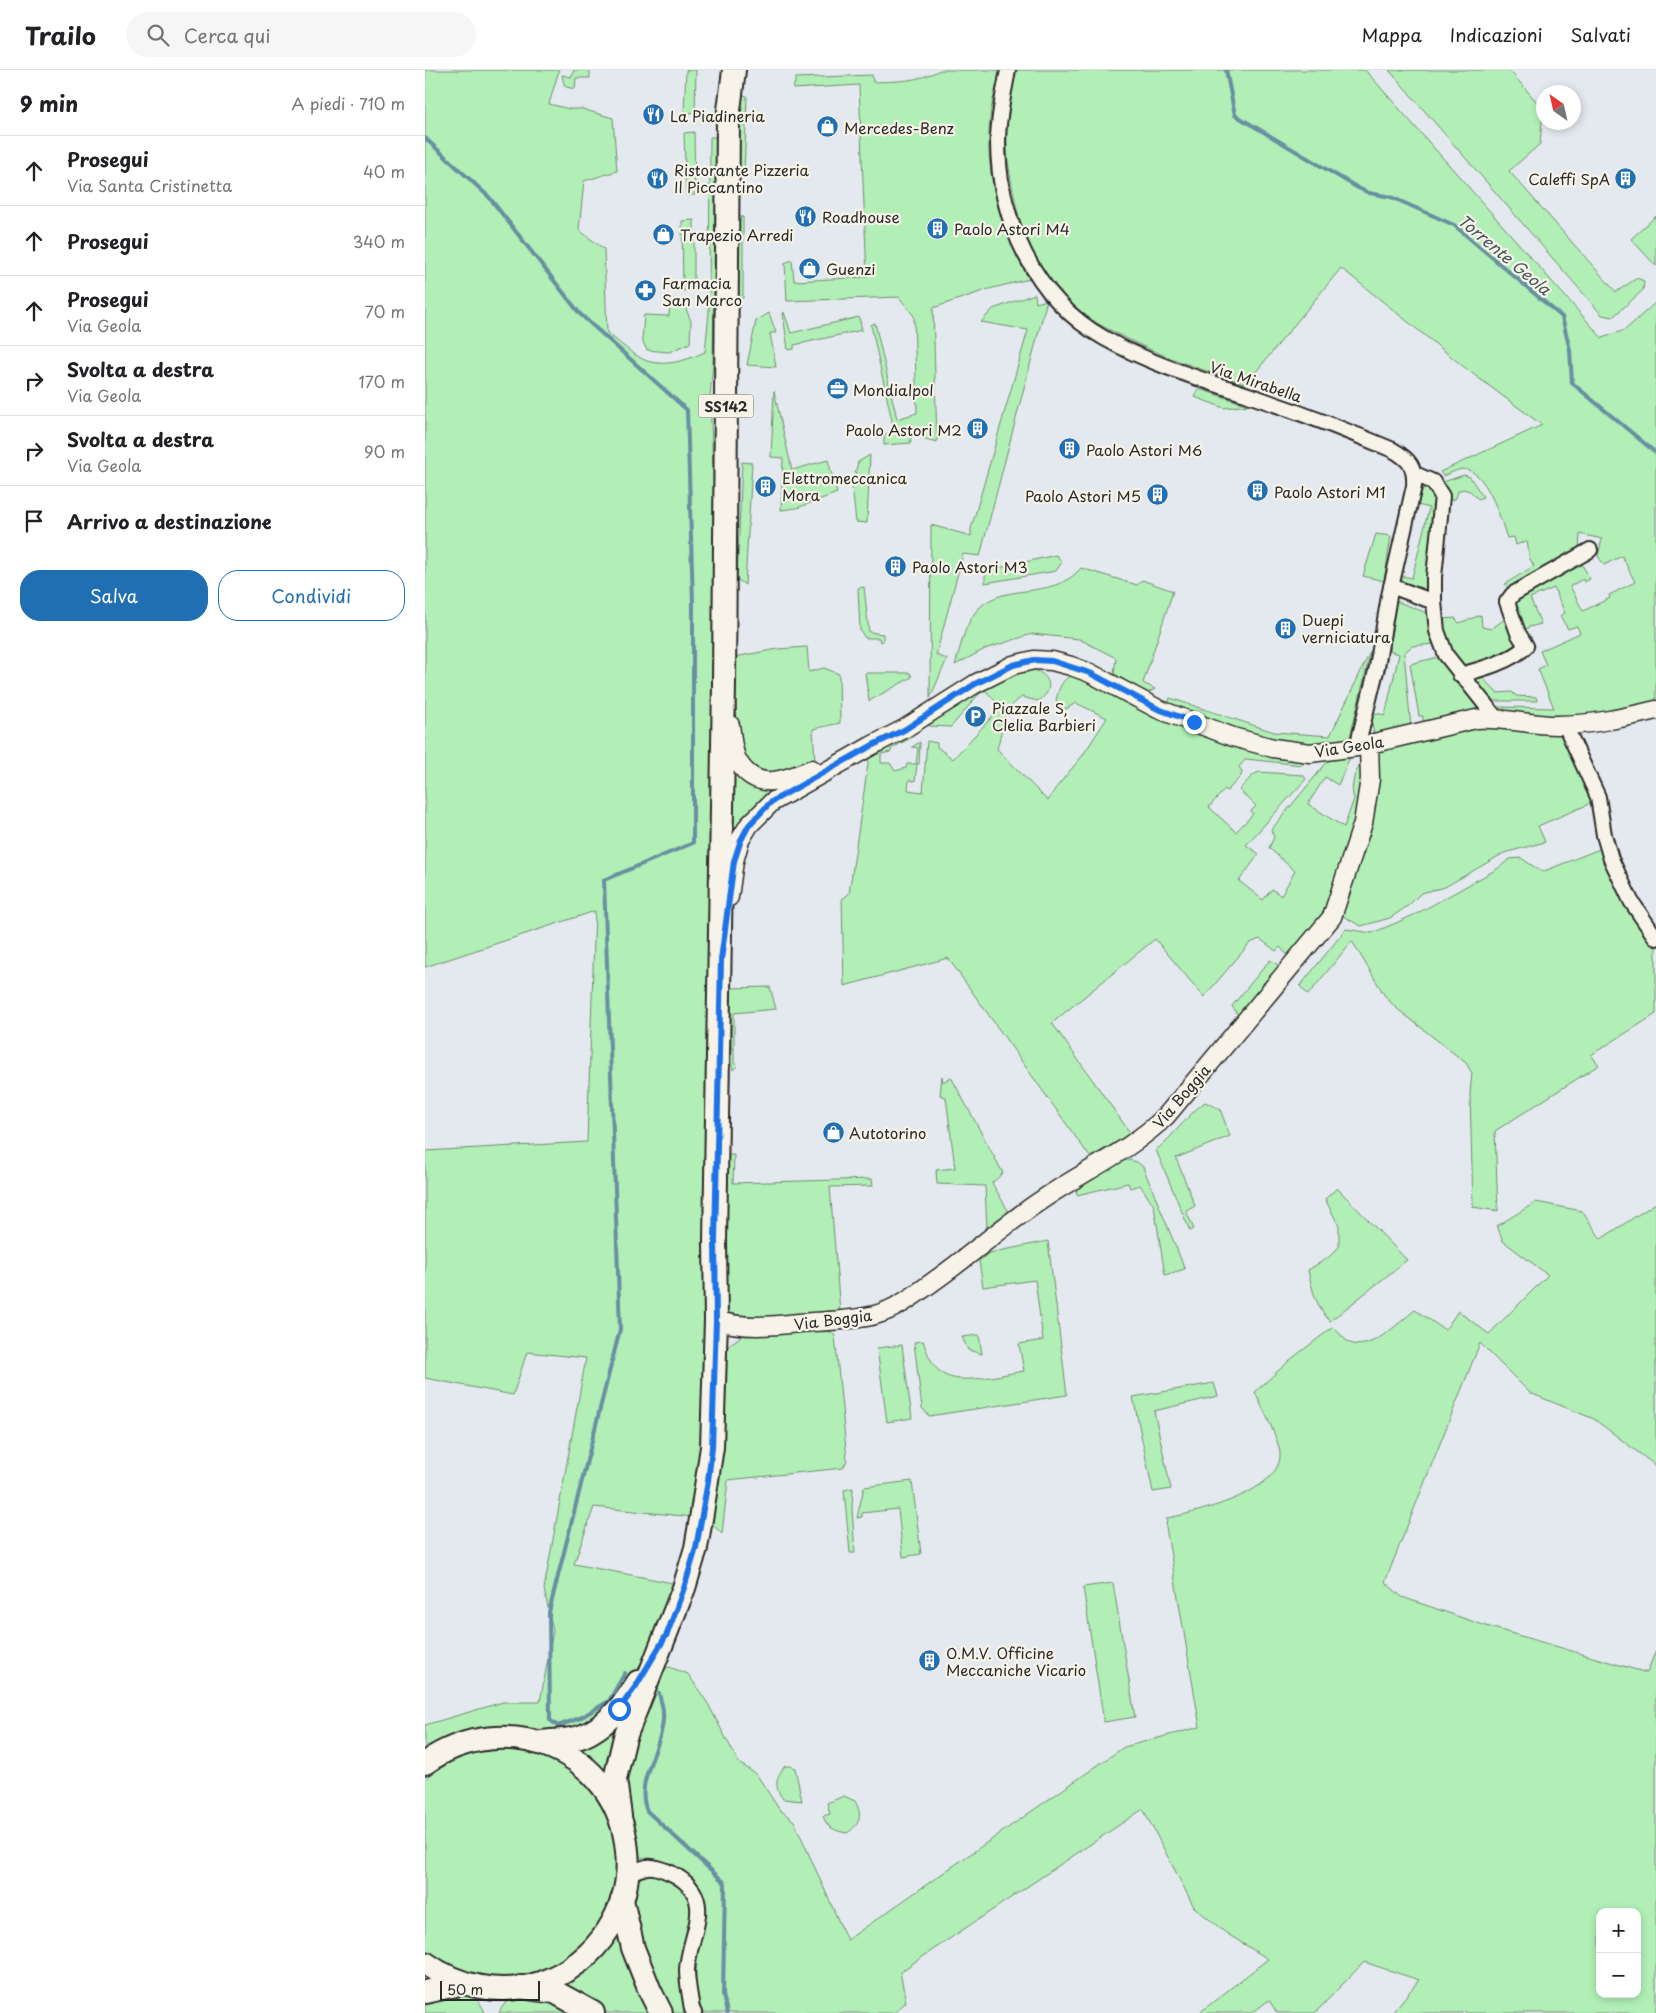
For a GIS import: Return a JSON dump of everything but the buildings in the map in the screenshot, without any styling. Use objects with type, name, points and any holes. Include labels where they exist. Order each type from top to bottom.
[{"type":"main road","name":"SS142","points":[[722,70],[729,107]]},
{"type":"main road","name":"SS142","points":[[620,1816],[615,1779],[625,1737],[687,1580],[703,1513],[712,1448],[716,1349],[715,1241],[721,960],[729,107],[734,70]]},
{"type":"main road","name":"SS142","points":[[540,1742],[582,1736],[601,1726],[619,1709],[636,1686],[667,1634]]},
{"type":"main road","points":[[428,1760],[456,1745],[484,1738],[513,1737],[540,1742],[565,1753],[589,1771],[607,1793],[620,1816],[627,1844],[628,1874],[622,1900],[611,1926],[603,1938],[583,1959],[571,1968],[548,1980],[520,1987]]},
{"type":"main road","points":[[622,1900],[633,1948],[661,2013]]},
{"type":"main road","points":[[425,1963],[439,1972],[464,1983],[491,1988],[520,1987],[555,1992],[593,2013]]},
{"type":"main road","points":[[425,1992],[464,1983]]},
{"type":"street","name":"Via Mirabella","points":[[1008,70],[999,118],[998,141],[999,165],[1007,208],[1014,231],[1026,257],[1041,281],[1080,323],[1104,338],[1155,363],[1320,419],[1393,450],[1408,460],[1415,474]]},
{"type":"street","points":[[1363,746],[1391,586],[1414,486],[1415,474],[1433,482],[1442,496],[1434,602],[1437,631],[1446,655],[1496,718]]},
{"type":"street","points":[[1460,675],[1479,670],[1521,652],[1526,646],[1518,633],[1507,602],[1513,594],[1590,550]]},
{"type":"street","points":[[1391,586],[1434,602]]},
{"type":"street","name":"Via Geola","points":[[721,960],[734,861],[741,840],[749,825],[771,802],[871,746],[904,730],[995,673],[1013,665],[1034,660],[1052,661],[1090,673],[1158,709],[1233,737],[1273,748],[1310,753],[1363,746],[1476,719],[1496,718],[1565,725],[1611,720],[1656,710]]},
{"type":"street","name":"Via Geola","points":[[724,684],[734,749],[738,762],[756,779],[769,782],[782,781],[871,746]]},
{"type":"street","points":[[1565,725],[1597,797],[1604,835],[1611,859],[1631,901],[1656,938]]},
{"type":"street","name":"Via Boggia","points":[[716,1320],[733,1326],[781,1325],[860,1318],[875,1315],[892,1308],[909,1299],[969,1256],[1042,1200],[1150,1131],[1166,1116],[1332,917],[1363,823],[1370,778],[1363,746]]},
{"type":"street","name":"Via Boggia","points":[[716,1349],[738,1333],[781,1325]]},
{"type":"street","points":[[628,1874],[645,1866],[663,1869],[685,1883],[693,1893],[698,1905],[699,1917],[687,1969],[694,2013]]},
{"type":"green space","points":[[425,70],[559,70],[549,104],[569,109],[582,109],[613,118],[617,171],[584,181],[579,230],[604,249],[607,333],[642,359],[654,363],[684,360],[705,352],[709,313],[710,137],[716,137],[713,362],[710,397],[714,495],[716,791],[705,1438],[693,1517],[594,1507],[574,1564],[678,1584],[653,1648],[634,1680],[600,1718],[555,1735],[483,1729],[457,1734],[425,1749],[425,1725],[503,1702],[540,1702],[553,1631],[544,1589],[586,1358],[527,1352],[513,1395],[425,1378],[425,1151],[587,1142],[595,911],[425,967]]},
{"type":"green space","points":[[574,70],[590,70],[590,78],[576,78],[575,89],[566,87],[562,75],[571,77]]},
{"type":"green space","points":[[686,70],[696,70],[695,113],[684,112]]},
{"type":"green space","points":[[940,70],[1000,70],[990,119],[989,140],[992,182],[1010,242],[1029,279],[989,289],[933,308],[937,442],[910,435],[911,443],[884,445],[884,435],[894,430],[871,325],[875,323],[897,419],[917,413],[914,316],[899,297],[787,301],[785,263],[792,260],[794,281],[867,277],[859,85],[793,89],[796,78],[872,75],[873,82],[899,81],[923,77]]},
{"type":"green space","points":[[1013,70],[1365,70],[1602,338],[1625,330],[1656,302],[1656,702],[1559,720],[1499,712],[1498,707],[1554,708],[1538,669],[1546,665],[1540,651],[1580,633],[1577,626],[1568,629],[1560,616],[1565,613],[1554,588],[1530,598],[1541,624],[1529,627],[1523,631],[1513,602],[1581,563],[1590,579],[1584,582],[1583,579],[1570,586],[1583,611],[1610,598],[1609,595],[1635,582],[1622,556],[1604,565],[1598,556],[1602,539],[1580,534],[1579,550],[1575,553],[1567,552],[1556,565],[1510,590],[1505,584],[1534,566],[1530,559],[1527,541],[1516,545],[1514,537],[1507,538],[1491,496],[1479,477],[1471,471],[1462,469],[1443,476],[1440,472],[1542,425],[1469,371],[1341,268],[1246,384],[1165,356],[1134,342],[1098,324],[1067,302],[1047,279],[1039,266],[1026,238],[1017,209],[1007,142]]},
{"type":"green space","points":[[1389,70],[1509,70],[1536,101],[1536,130],[1541,130],[1540,144],[1509,171],[1616,292],[1637,278],[1644,281],[1643,290],[1613,317],[1602,315]]},
{"type":"green space","points":[[741,94],[747,96],[744,175],[737,174]]},
{"type":"green space","points":[[694,132],[695,195],[686,195],[684,133]]},
{"type":"green space","points":[[1656,216],[1656,266],[1631,239]]},
{"type":"green space","points":[[739,217],[743,217],[743,298],[738,300]]},
{"type":"green space","points":[[694,220],[694,290],[683,291],[682,221]]},
{"type":"green space","points":[[1035,294],[1036,303],[1047,300],[980,556],[963,554],[936,655],[947,659],[930,698],[931,525],[971,536],[971,529],[1028,330],[981,322],[993,309]]},
{"type":"green space","points":[[670,298],[683,302],[691,321],[690,343],[669,352],[647,350],[642,340],[644,315],[669,316]]},
{"type":"green space","points":[[784,312],[791,333],[859,317],[862,330],[794,345],[794,349],[788,350]]},
{"type":"green space","points":[[769,313],[776,333],[770,333],[776,367],[747,365],[756,321]]},
{"type":"green space","points":[[1199,389],[1248,405],[1224,408],[1195,397]]},
{"type":"green space","points":[[774,391],[792,470],[828,460],[837,493],[797,508],[781,510],[783,458],[771,457]]},
{"type":"green space","points":[[870,455],[867,523],[856,522],[852,486],[858,462]]},
{"type":"green space","points":[[742,462],[752,463],[745,585],[737,579]]},
{"type":"green space","points":[[1464,475],[1470,477],[1483,497],[1478,499],[1470,491],[1463,489],[1458,491],[1456,498],[1447,500],[1440,483]]},
{"type":"green space","points":[[1423,488],[1426,488],[1436,496],[1429,591],[1400,583],[1402,576],[1412,578],[1429,508],[1418,505]]},
{"type":"green space","points":[[1376,534],[1391,536],[1384,581],[1363,576]]},
{"type":"green space","points":[[1056,555],[1062,562],[1056,571],[985,583],[985,575],[990,570]]},
{"type":"green space","points":[[1081,568],[1137,585],[1142,580],[1173,591],[1143,683],[1155,689],[1148,693],[1114,674],[1116,658],[1079,639],[1032,634],[985,649],[955,665],[968,626],[974,614],[984,603],[1011,593],[1055,585],[1069,579]]},
{"type":"green space","points":[[864,587],[869,632],[883,634],[883,641],[880,642],[879,638],[865,638],[860,630],[858,588]]},
{"type":"green space","points":[[1396,601],[1432,615],[1434,644],[1412,646],[1404,653],[1411,728],[1378,736],[1374,733],[1371,720],[1375,713],[1385,715],[1399,654],[1389,651]]},
{"type":"green space","points":[[1481,615],[1482,627],[1491,629],[1505,619],[1519,647],[1511,652],[1466,668],[1455,660],[1447,648],[1443,633],[1443,619],[1455,618],[1459,623]]},
{"type":"green space","points":[[807,647],[809,672],[824,668],[839,674],[840,723],[813,729],[815,761],[797,769],[776,774],[757,771],[749,766],[741,750],[737,725],[734,657],[778,649]]},
{"type":"green space","points":[[1371,650],[1350,737],[1342,743],[1317,747],[1274,744],[1168,705],[1170,698],[1274,732],[1330,736]]},
{"type":"green space","points":[[1443,656],[1487,711],[1423,723],[1423,716],[1419,716],[1410,664]]},
{"type":"green space","points":[[1021,670],[1033,670],[1042,674],[1048,681],[1048,690],[1043,698],[1038,701],[1022,697],[1010,708],[1004,720],[997,749],[1048,801],[1055,789],[1083,755],[1107,718],[1076,703],[1066,709],[1061,707],[1056,700],[1058,692],[1061,684],[1073,674],[1303,758],[1302,765],[1246,759],[1239,767],[1242,771],[1241,776],[1227,791],[1225,789],[1209,807],[1236,832],[1253,814],[1251,811],[1256,806],[1239,790],[1253,775],[1259,772],[1303,775],[1306,779],[1246,845],[1259,854],[1239,881],[1263,900],[1272,889],[1281,896],[1295,871],[1269,848],[1274,837],[1271,830],[1332,756],[1350,757],[1338,785],[1325,777],[1308,804],[1344,827],[1354,799],[1352,790],[1354,777],[1362,758],[1366,787],[1327,913],[1290,958],[1280,947],[1276,951],[1260,939],[1250,943],[1204,997],[1155,939],[1052,1023],[1131,1134],[1090,1157],[948,958],[844,986],[842,899],[849,894],[869,757],[885,746],[887,748],[913,734],[914,736],[891,749],[891,752],[881,754],[881,763],[890,763],[895,771],[906,768],[907,764],[916,764],[918,748],[912,747],[920,742],[919,764],[917,764],[915,781],[909,780],[908,790],[923,792],[927,741],[937,743],[937,747],[953,759],[1001,707],[985,690],[977,696],[951,727],[929,726],[931,720],[958,702]]},
{"type":"green space","points":[[865,673],[910,673],[912,677],[869,701]]},
{"type":"green space","points":[[1479,674],[1497,693],[1512,692],[1516,696],[1536,697],[1537,701],[1485,701],[1468,678]]},
{"type":"green space","points":[[1493,723],[1564,732],[1592,801],[1587,805],[1538,826],[1545,842],[1504,853],[1445,887],[1421,893],[1409,905],[1390,918],[1361,926],[1341,915],[1376,749]]},
{"type":"green space","points":[[729,756],[785,785],[737,837],[731,834]]},
{"type":"green space","points":[[1602,848],[1626,905],[1656,947],[1656,1014],[1591,1055],[1599,1065],[1495,1131],[1498,1211],[1473,1207],[1470,1093],[1472,1073],[1466,1063],[1395,1007],[1385,996],[1352,941],[1308,995],[1300,986],[1346,929],[1372,933],[1396,923],[1418,913],[1497,869],[1510,859],[1521,858],[1542,872]]},
{"type":"green space","points":[[1270,960],[1280,966],[1239,1017],[1232,1006]]},
{"type":"green space","points":[[770,987],[776,1009],[734,1013],[734,1063],[737,1066],[733,1070],[731,1062],[731,988]]},
{"type":"green space","points":[[942,1076],[943,1082],[951,1077],[1003,1173],[992,1183],[1010,1214],[987,1230],[985,1186],[937,1184],[936,1170],[955,1168],[946,1097],[940,1095]]},
{"type":"green space","points":[[1205,1102],[1220,1109],[1230,1136],[1176,1158],[1195,1206],[1186,1211],[1194,1229],[1190,1231],[1156,1150]]},
{"type":"green space","points":[[727,1155],[734,1155],[733,1183],[872,1179],[873,1186],[830,1187],[840,1312],[738,1322],[722,1314]]},
{"type":"green space","points":[[1129,1160],[1137,1162],[1143,1167],[1185,1269],[1165,1275],[1154,1206],[1140,1185],[1130,1188],[1128,1183],[1077,1195],[1076,1188],[1120,1161]]},
{"type":"green space","points":[[1337,1188],[1407,1260],[1330,1321],[1318,1304],[1308,1270],[1329,1257],[1339,1247],[1339,1226],[1325,1199]]},
{"type":"green space","points":[[1536,1202],[1582,1211],[1601,1239],[1656,1203],[1656,1466],[1594,1419],[1530,1393],[1480,1343],[1385,1582],[1402,1597],[1483,1625],[1647,1673],[1656,1650],[1656,2013],[1468,2013],[1464,2011],[1462,2013],[1392,2013],[1419,1980],[1364,1962],[1315,2013],[1277,2013],[1269,2000],[1252,2013],[1199,2013],[1268,1959],[1226,1933],[1194,1907],[1143,1809],[900,1972],[906,2002],[894,2013],[703,2013],[698,1999],[696,1972],[703,1904],[664,1863],[640,1857],[634,1824],[624,1796],[624,1760],[660,1670],[669,1667],[688,1674],[708,1704],[739,1763],[757,1775],[779,1809],[794,1821],[847,1940],[1124,1747],[1200,1727],[1166,1527],[1167,1518],[1216,1506],[1253,1489],[1268,1479],[1277,1467],[1280,1453],[1273,1431],[1255,1392],[1290,1360],[1333,1327],[1347,1341],[1355,1344],[1364,1344],[1383,1336],[1415,1310],[1445,1330],[1458,1311],[1489,1334],[1548,1275],[1503,1241],[1497,1226]]},
{"type":"green space","points":[[1048,1241],[1067,1395],[929,1416],[922,1408],[914,1342],[923,1341],[930,1359],[939,1371],[951,1377],[971,1379],[1024,1371],[1019,1344],[1043,1340],[1035,1280],[983,1287],[979,1261],[989,1253]]},
{"type":"green space","points":[[828,1330],[835,1336],[847,1460],[843,1468],[728,1480],[722,1534],[709,1521],[723,1355],[730,1344],[743,1335]]},
{"type":"green space","points":[[979,1335],[982,1354],[968,1350],[962,1337]]},
{"type":"green space","points":[[902,1345],[912,1418],[887,1422],[877,1348]]},
{"type":"green space","points":[[1214,1383],[1218,1396],[1154,1411],[1171,1489],[1153,1492],[1133,1397]]},
{"type":"green space","points":[[912,1481],[921,1554],[903,1557],[898,1509],[862,1513],[862,1517],[857,1518],[864,1487]]},
{"type":"green space","points":[[853,1488],[852,1508],[855,1553],[850,1553],[844,1490]]},
{"type":"green space","points":[[1113,1583],[1135,1717],[1104,1722],[1083,1587]]},
{"type":"green space","points":[[625,1713],[606,1774],[600,1766],[577,1749]]},
{"type":"green space","points":[[499,1749],[536,1754],[548,1758],[574,1773],[593,1794],[607,1819],[615,1846],[616,1874],[610,1901],[597,1927],[577,1949],[562,1960],[539,1971],[512,1977],[488,1977],[466,1972],[445,1962],[425,1948],[425,1780],[433,1773],[459,1758]]},
{"type":"green space","points":[[785,1766],[795,1768],[802,1801],[783,1799],[780,1795],[777,1782]]},
{"type":"green space","points":[[844,1796],[855,1801],[859,1811],[859,1819],[855,1827],[847,1833],[832,1828],[823,1816],[830,1814],[827,1803]]},
{"type":"green space","points":[[653,1872],[675,1882],[685,1892],[695,1913],[690,2013],[670,2013],[649,1968],[637,1932],[632,1899],[635,1885],[640,1878]]},
{"type":"green space","points":[[620,1924],[654,2013],[597,2013],[558,1988]]},
{"type":"green space","points":[[454,1991],[473,1998],[480,2004],[485,2013],[425,2013],[425,1995]]},
{"type":"green space","points":[[533,1994],[583,2013],[499,2013],[508,2001],[522,1995]]},
{"type":"waterway","name":"Torrente Geola","points":[[1226,70],[1235,115],[1358,188],[1369,193],[1391,197],[1454,225],[1562,317],[1570,350],[1572,383],[1656,453]]},
{"type":"waterway","points":[[425,138],[489,197],[580,314],[687,410],[693,602],[693,843],[604,880],[620,1329],[549,1612],[550,1720],[558,1726],[580,1718],[609,1701],[625,1673]]},
{"type":"waterway","points":[[659,1693],[663,1710],[663,1725],[647,1774],[644,1786],[644,1799],[647,1811],[725,1883],[723,1995],[727,2013]]},
{"type":"place","name":"La Piadineria","points":[[654,115]]},
{"type":"place","name":"Mercedes-Benz","points":[[828,127]]},
{"type":"place","name":"Ristorante Pizzeria Il Piccantino","points":[[658,178]]},
{"type":"place","name":"Caleffi SpA","points":[[1626,178]]},
{"type":"place","name":"Roadhouse","points":[[806,216]]},
{"type":"place","name":"Paolo Astori M4","points":[[938,228]]},
{"type":"place","name":"Trapezio Arredi","points":[[664,234]]},
{"type":"place","name":"Guenzi","points":[[810,268]]},
{"type":"place","name":"Farmacia San Marco","points":[[646,291]]},
{"type":"place","name":"Mondialpol","points":[[837,389]]},
{"type":"place","name":"Paolo Astori M2","points":[[978,429]]},
{"type":"place","name":"Paolo Astori M6","points":[[1070,449]]},
{"type":"place","name":"Elettromeccanica Mora","points":[[766,486]]},
{"type":"place","name":"Paolo Astori M1","points":[[1258,491]]},
{"type":"place","name":"Paolo Astori M5","points":[[1157,495]]},
{"type":"place","name":"Paolo Astori M3","points":[[896,566]]},
{"type":"place","name":"Duepi verniciatura","points":[[1286,628]]},
{"type":"place","name":"Piazzale S, Clelia Barbieri","points":[[976,716]]},
{"type":"place","name":"Autotorino","points":[[833,1132]]},
{"type":"place","name":"O.M.V. Officine Meccaniche Vicario","points":[[930,1661]]},
{"type":"route","points":[[619,1709],[636,1686],[667,1634],[696,1548],[708,1481],[712,1448],[716,1320],[715,1241],[721,960],[734,861],[741,840],[749,825],[771,802],[871,746],[904,730],[995,673],[1013,665],[1034,660],[1052,661],[1090,673],[1158,709],[1194,722]]}]
